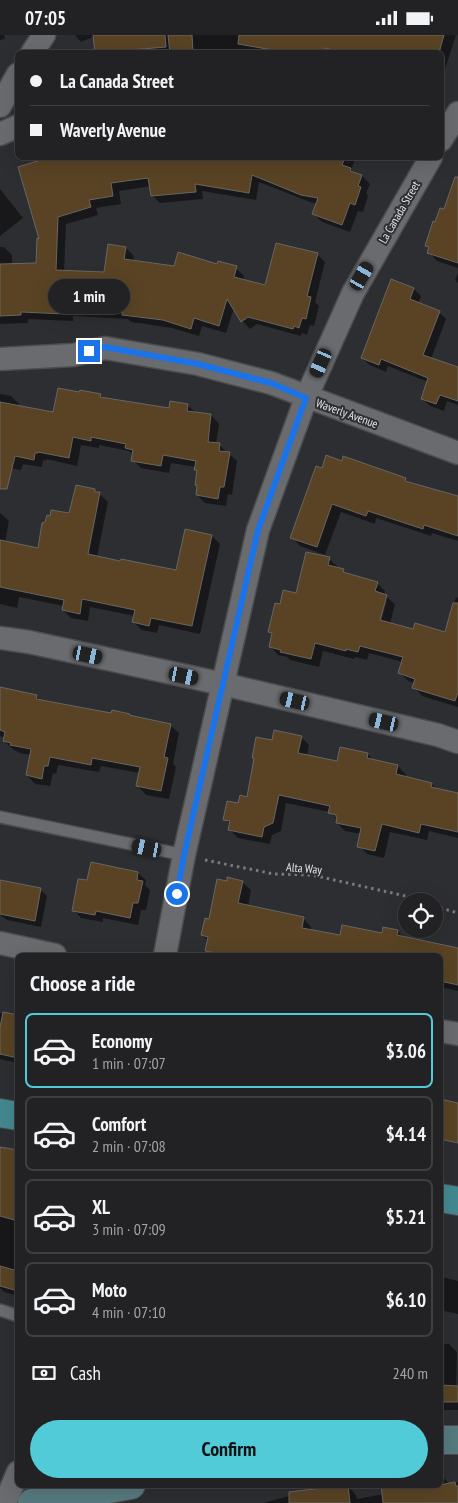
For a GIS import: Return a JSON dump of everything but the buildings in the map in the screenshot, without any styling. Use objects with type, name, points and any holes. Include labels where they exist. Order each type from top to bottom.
[{"type":"main road","points":[[0,1113],[15,1116]]},
{"type":"main road","points":[[443,1198],[458,1201]]},
{"type":"street","points":[[34,50],[44,35]]},
{"type":"street","points":[[0,106],[15,79]]},
{"type":"street","points":[[444,135],[458,113]]},
{"type":"street","points":[[0,133],[15,127]]},
{"type":"street","points":[[444,141],[458,146]]},
{"type":"street","name":"La Canada Street","points":[[165,953],[184,855],[258,530],[306,398],[352,293],[429,160]]},
{"type":"street","name":"Waverly Avenue","points":[[0,359],[73,355],[105,347],[198,364],[271,383],[306,398],[458,453]]},
{"type":"street","points":[[0,638],[30,642],[223,684],[438,735],[458,742]]},
{"type":"street","points":[[0,943],[46,953]]},
{"type":"street","points":[[443,1032],[458,1034]]},
{"type":"street","points":[[443,1440],[458,1440]]},
{"type":"street","points":[[5,1503],[15,1479]]},
{"type":"street","points":[[32,1503],[114,1488]]},
{"type":"lane","points":[[0,817],[184,855]]},
{"type":"lane","points":[[0,1310],[15,1315]]},
{"type":"path","name":"Alta Way","points":[[184,855],[274,874],[312,875],[398,894]]},
{"type":"path","points":[[443,909],[458,913]]},
{"type":"route","points":[[89,351],[105,347],[198,364],[271,383],[306,398],[258,530],[184,855],[177,894]]}]
